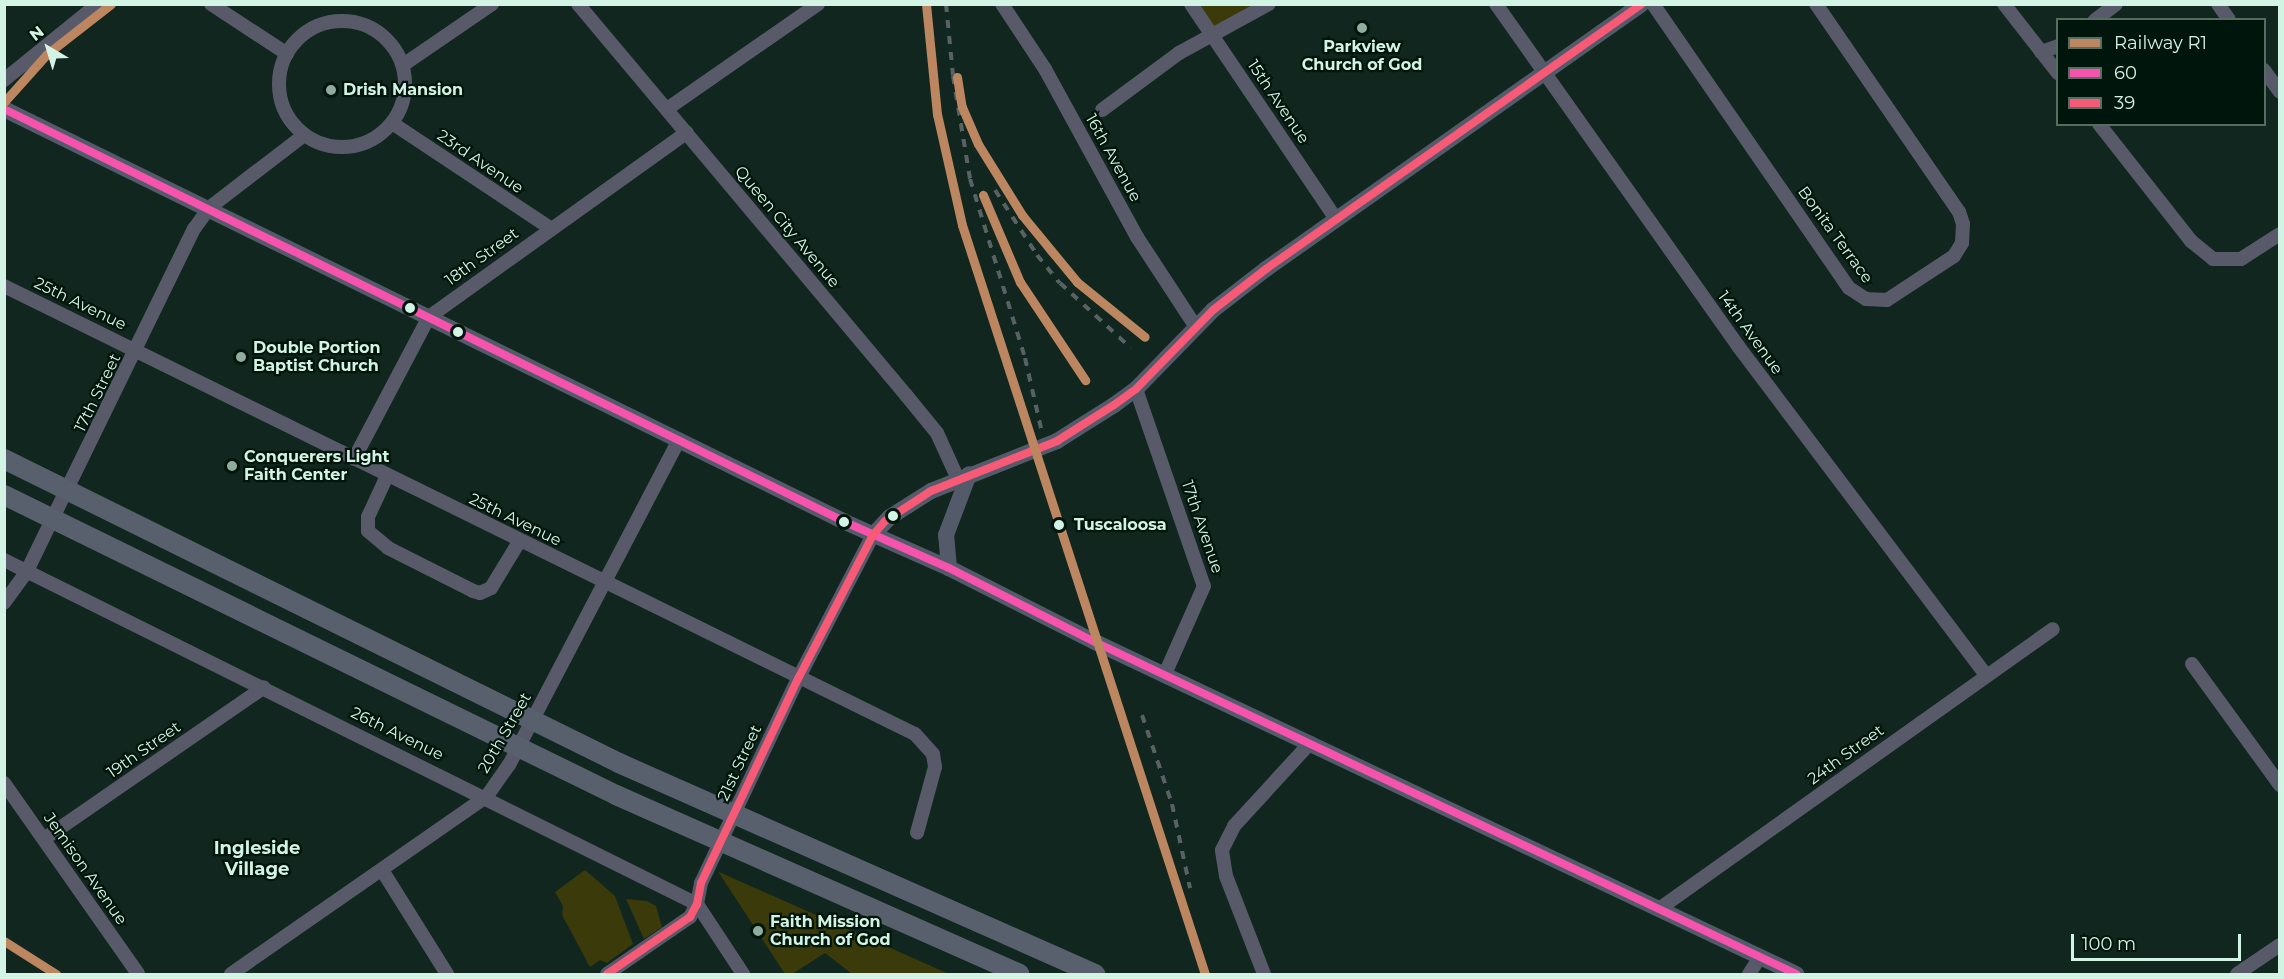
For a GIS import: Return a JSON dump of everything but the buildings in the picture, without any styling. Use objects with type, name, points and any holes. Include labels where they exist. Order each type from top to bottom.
[{"type":"highway","points":[[4,459],[619,763],[1095,975]]},
{"type":"highway","points":[[4,495],[605,790],[1019,975]]},
{"type":"main road","points":[[873,535],[906,506],[964,476],[1058,441],[1136,389],[1221,303],[1641,4]]},
{"type":"main road","points":[[5,111],[208,208],[873,535],[949,568],[1165,674],[1796,975]]},
{"type":"main road","points":[[949,568],[946,535],[964,476]]},
{"type":"street","points":[[4,80],[98,4]]},
{"type":"street","points":[[211,4],[287,54]]},
{"type":"street","points":[[403,65],[492,4]]},
{"type":"street","name":"Queen City Avenue","points":[[579,4],[937,434],[964,476]]},
{"type":"street","points":[[667,109],[818,4]]},
{"type":"street","name":"16th Avenue","points":[[1002,4],[1045,69],[1137,237],[1196,327]]},
{"type":"street","name":"15th Avenue","points":[[1191,4],[1336,219]]},
{"type":"street","points":[[1102,110],[1179,53],[1213,37],[1269,4]]},
{"type":"street","name":"14th Avenue","points":[[1497,4],[1738,346],[1986,675]]},
{"type":"street","name":"Bonita Terrace","points":[[1653,4],[1849,288],[1866,299],[1887,300],[1954,256],[1962,243],[1964,224],[1959,212],[1816,4]]},
{"type":"street","points":[[2004,4],[2056,71]]},
{"type":"street","points":[[2098,18],[2115,4]]},
{"type":"street","points":[[2218,4],[2228,18]]},
{"type":"street","points":[[344,21],[381,34],[403,65],[405,93],[392,123],[378,136],[354,147],[327,146],[304,135],[288,117],[279,91],[287,54],[312,30],[344,21]]},
{"type":"street","points":[[2041,52],[2056,46]]},
{"type":"street","points":[[2266,71],[2280,92]]},
{"type":"street","name":"23rd Avenue","points":[[392,123],[550,228]]},
{"type":"street","points":[[2100,126],[2191,241],[2213,259],[2241,259],[2280,234]]},
{"type":"street","name":"18th Street","points":[[354,459],[429,317],[550,228],[687,132]]},
{"type":"street","name":"17th Street","points":[[27,571],[137,351],[170,278],[208,208],[304,135]]},
{"type":"street","name":"25th Avenue","points":[[4,286],[519,542],[605,581],[903,727],[925,742],[935,767],[917,833]]},
{"type":"street","name":"17th Avenue","points":[[1136,389],[1204,586],[1165,674]]},
{"type":"street","name":"20th Street","points":[[231,975],[487,796],[510,765],[679,440]]},
{"type":"street","points":[[387,476],[368,517],[368,531],[388,548],[473,591],[491,588],[519,542]]},
{"type":"street","name":"21st Street","points":[[607,975],[690,917],[698,904],[701,883],[799,677],[873,535]]},
{"type":"street","name":"26th Avenue","points":[[4,560],[487,796],[698,904]]},
{"type":"street","points":[[4,603],[27,571]]},
{"type":"street","name":"24th Street","points":[[1659,909],[2053,629]]},
{"type":"street","points":[[2192,664],[2280,784]]},
{"type":"street","name":"19th Street","points":[[44,839],[264,687]]},
{"type":"street","points":[[1264,975],[1226,876],[1222,850],[1234,826],[1310,743]]},
{"type":"street","name":"Jemison Avenue","points":[[4,783],[138,975]]},
{"type":"street","points":[[382,870],[447,975]]},
{"type":"street","points":[[698,904],[743,975]]},
{"type":"street","points":[[2237,975],[2280,945]]},
{"type":"street","points":[[1749,975],[1760,957]]},
{"type":"shaded area","points":[[1191,5],[1269,5],[1213,37]]},
{"type":"shaded area","points":[[585,870],[615,896],[633,944],[607,963],[600,960],[590,967],[562,915],[563,906],[555,892]]},
{"type":"shaded area","points":[[719,873],[949,974],[852,974],[825,953],[792,974],[785,974]]},
{"type":"shaded area","points":[[626,899],[647,901],[656,906],[662,927],[644,939]]},
{"type":"railway","points":[[4,102],[47,54],[111,4]]},
{"type":"railway","points":[[946,4],[953,76],[970,179],[1025,358],[1041,428]]},
{"type":"railway","points":[[962,105],[999,181],[1049,252],[1098,302],[1145,337]]},
{"type":"railway","points":[[995,190],[1037,255],[1060,283],[1131,348]]},
{"type":"railway","points":[[982,191],[1020,282],[1085,380]]},
{"type":"railway","points":[[1142,715],[1172,804],[1190,888]]},
{"type":"railway","points":[[4,941],[56,974]]},
{"type":"rail line","name":"R1","points":[[4,102],[47,54],[111,4]]},
{"type":"rail line","name":"R1","points":[[926,4],[937,114],[962,225],[1205,974]]},
{"type":"rail line","name":"R1","points":[[957,77],[962,107],[978,144],[1022,215],[1077,282],[1145,337]]},
{"type":"rail line","name":"R1","points":[[983,195],[1020,282],[1085,380]]},
{"type":"rail line","name":"R1","points":[[4,941],[56,974]]},
{"type":"transit line","name":"39","points":[[607,974],[690,917],[697,904],[701,883],[799,677],[873,535],[885,521],[931,491],[1057,441],[1114,405],[1136,389],[1213,310],[1266,269],[1641,4]]},
{"type":"transit line","name":"60","points":[[4,109],[845,522],[949,568],[1095,642],[1796,974]]},
{"type":"place","name":"Parkview Church of God","points":[[1362,28]]},
{"type":"place","name":"Drish Mansion","points":[[331,90]]},
{"type":"place","name":"Double Portion Baptist Church","points":[[241,357]]},
{"type":"place","name":"Conquerers Light Faith Center","points":[[232,466]]},
{"type":"place","name":"Tuscaloosa","points":[[1059,525]]},
{"type":"place","name":"Faith Mission Church of God","points":[[758,931]]},
{"type":"district","name":"Ingleside Village","points":[[257,859]]}]
